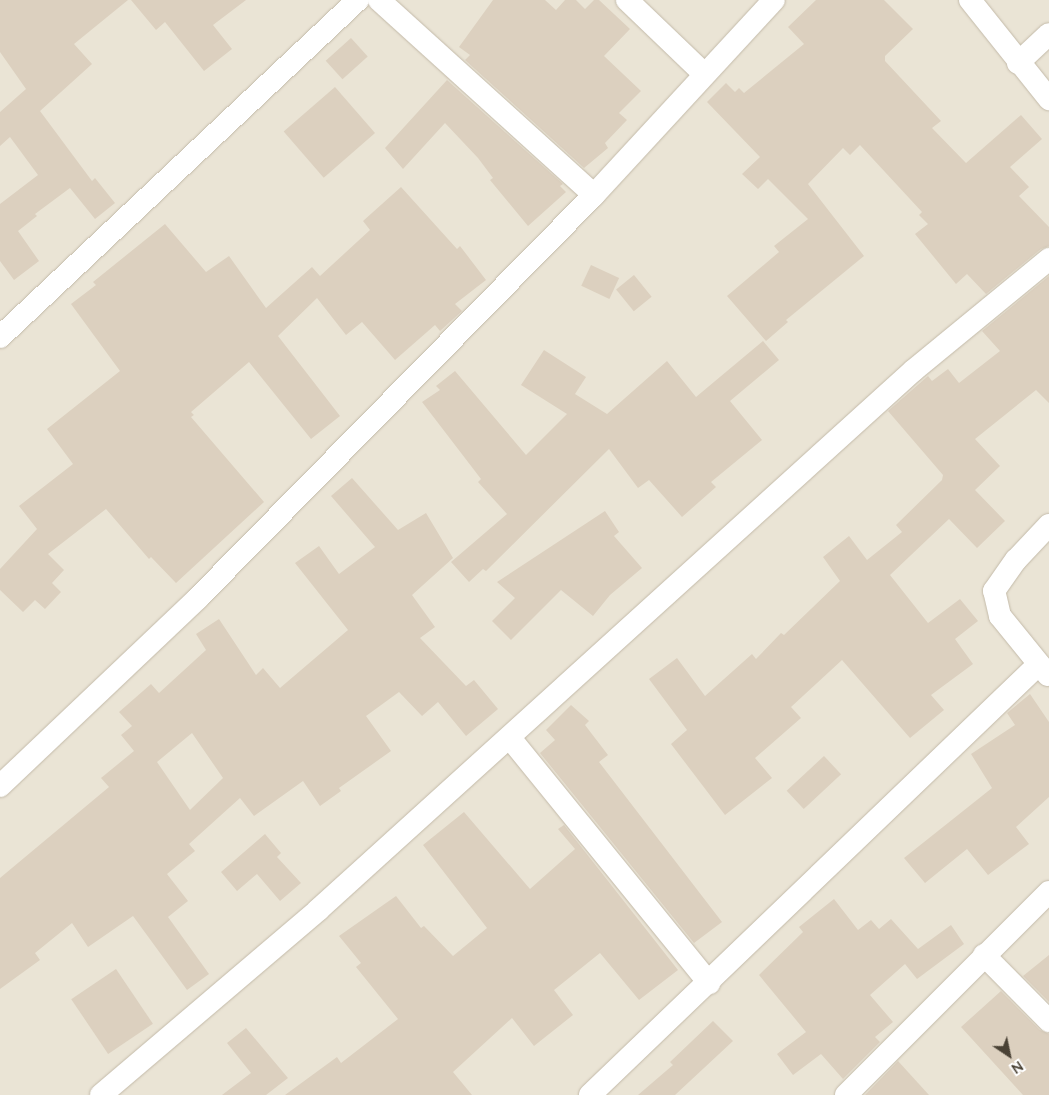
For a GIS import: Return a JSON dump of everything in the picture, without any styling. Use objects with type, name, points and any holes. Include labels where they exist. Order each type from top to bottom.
[{"type":"street","points":[[0,337],[358,0]]},
{"type":"street","points":[[379,0],[594,195]]},
{"type":"street","points":[[627,0],[703,73]]},
{"type":"street","points":[[0,786],[197,599],[594,195],[703,73],[774,0]]},
{"type":"street","points":[[970,0],[1018,64],[1049,99]]},
{"type":"street","points":[[1018,64],[1049,34]]},
{"type":"street","points":[[101,1095],[318,910],[510,738],[907,376],[1049,259]]},
{"type":"street","points":[[590,1095],[1044,670],[1000,616],[994,591],[1016,560],[1049,524]]},
{"type":"street","points":[[510,738],[709,983]]},
{"type":"street","points":[[846,1095],[1049,892]]},
{"type":"street","points":[[984,955],[1049,1021]]},
{"type":"shaded area","points":[[0,0],[1049,0],[1049,1095],[0,1095]]},
{"type":"building","points":[[0,0],[128,0],[74,44],[92,64],[40,111],[92,181],[95,178],[115,203],[95,219],[70,188],[35,214],[37,216],[18,231],[39,261],[14,280],[0,261],[0,204],[38,175],[10,137],[0,146],[0,112],[26,89],[0,52]]},
{"type":"building","points":[[131,0],[246,0],[213,25],[232,49],[204,71],[165,22],[156,30]]},
{"type":"building","points":[[493,0],[545,0],[556,10],[565,0],[576,0],[585,9],[594,0],[599,0],[630,29],[604,56],[641,91],[619,113],[627,120],[605,143],[608,148],[584,168],[465,60],[470,55],[459,47]]},
{"type":"building","points":[[816,0],[884,0],[913,29],[885,56],[885,61],[941,121],[932,128],[966,163],[1021,115],[1042,139],[1010,167],[1029,187],[1019,196],[1049,227],[1049,246],[1041,249],[986,294],[967,274],[956,284],[915,234],[928,224],[919,215],[922,212],[860,145],[850,155],[843,148],[808,184],[864,256],[786,320],[788,322],[766,341],[727,296],[779,252],[774,246],[808,219],[768,179],[758,189],[742,174],[760,157],[707,102],[726,83],[735,92],[739,88],[744,93],[804,44],[788,27]]},
{"type":"building","points":[[351,38],[368,57],[342,79],[326,61]]},
{"type":"building","points":[[447,80],[563,184],[560,186],[566,192],[528,226],[490,180],[493,178],[478,158],[445,123],[403,169],[385,148]]},
{"type":"building","points":[[335,87],[375,133],[324,178],[284,132]]},
{"type":"building","points":[[401,187],[457,249],[460,246],[486,280],[455,304],[462,311],[440,331],[435,325],[395,360],[362,322],[346,335],[317,298],[278,336],[340,416],[311,439],[249,362],[191,412],[194,415],[191,417],[264,502],[176,583],[151,557],[149,559],[106,509],[48,554],[64,570],[52,583],[61,592],[45,609],[35,600],[23,612],[0,590],[0,569],[37,529],[19,506],[73,464],[47,429],[120,371],[71,304],[96,285],[93,282],[165,224],[206,272],[229,256],[266,308],[312,267],[320,276],[370,230],[363,221]]},
{"type":"building","points":[[591,265],[619,278],[609,299],[581,286]]},
{"type":"building","points":[[634,275],[652,297],[634,311],[616,289]]},
{"type":"building","points":[[1049,276],[1049,403],[1036,390],[975,439],[1000,466],[975,490],[1005,521],[977,548],[949,519],[890,575],[928,623],[960,599],[978,621],[955,639],[973,664],[931,695],[944,710],[910,738],[842,660],[791,707],[801,718],[755,758],[772,778],[725,815],[671,744],[687,730],[649,679],[677,658],[705,696],[752,654],[756,659],[781,633],[784,635],[840,581],[823,557],[849,536],[867,560],[902,532],[896,525],[942,480],[943,475],[888,411],[928,376],[932,381],[948,369],[959,383],[1000,351],[982,331]]},
{"type":"building","points":[[763,341],[779,360],[730,401],[762,440],[711,482],[716,487],[682,517],[649,480],[638,488],[609,449],[486,571],[483,569],[469,582],[451,562],[507,514],[478,482],[481,479],[422,402],[440,390],[436,386],[455,371],[526,455],[567,414],[521,385],[544,350],[586,377],[575,394],[607,414],[667,361],[696,397]]},
{"type":"building","points":[[352,478],[398,530],[426,513],[453,558],[412,595],[435,627],[420,638],[466,686],[474,680],[498,709],[466,736],[438,702],[422,716],[399,692],[366,716],[391,751],[339,788],[341,791],[320,806],[303,781],[254,816],[240,798],[189,844],[195,851],[167,874],[188,901],[168,917],[209,974],[187,990],[133,916],[88,947],[72,923],[35,953],[40,960],[0,989],[0,878],[109,787],[101,778],[134,751],[121,735],[132,726],[119,712],[151,684],[159,693],[206,650],[196,634],[219,619],[256,675],[263,668],[280,688],[348,630],[295,563],[319,546],[339,574],[375,547],[331,496]],"holes":[[[192,733],[223,778],[190,810],[157,762]]]},
{"type":"building","points":[[605,511],[619,532],[614,536],[642,568],[610,595],[593,616],[561,590],[511,640],[492,621],[515,598],[497,582]]},
{"type":"building","points":[[1030,694],[1049,722],[1049,797],[1016,827],[1029,844],[988,875],[967,849],[925,883],[904,858],[992,788],[971,754],[1015,725],[1007,713]]},
{"type":"building","points":[[571,705],[589,721],[585,725],[608,755],[599,762],[722,922],[694,943],[540,753],[555,740],[546,730]]},
{"type":"building","points":[[824,756],[841,774],[804,809],[787,791]]},
{"type":"building","points":[[464,812],[530,889],[575,849],[558,829],[564,825],[678,970],[639,1000],[600,953],[554,990],[573,1015],[534,1046],[512,1018],[453,1072],[472,1095],[285,1095],[337,1057],[341,1063],[398,1019],[356,967],[361,963],[339,936],[396,896],[421,928],[424,926],[453,956],[487,928],[423,845]]},
{"type":"building","points":[[265,834],[281,853],[277,857],[301,883],[280,901],[257,874],[237,891],[221,872]]},
{"type":"building","points":[[834,899],[858,930],[871,920],[879,929],[891,919],[918,949],[951,925],[964,944],[917,979],[905,964],[870,995],[893,1022],[875,1037],[880,1042],[843,1079],[821,1054],[793,1075],[777,1054],[806,1032],[759,975],[803,932],[799,927]]},
{"type":"building","points":[[1049,955],[1049,1002],[1023,976]]},
{"type":"building","points":[[116,969],[153,1024],[108,1054],[71,999]]},
{"type":"building","points":[[1001,991],[1040,1030],[1049,1034],[1049,1095],[1023,1095],[961,1027]]},
{"type":"building","points":[[713,1021],[733,1041],[675,1095],[638,1095],[673,1065],[670,1062]]},
{"type":"building","points":[[246,1028],[288,1078],[266,1095],[222,1095],[251,1073],[227,1043]]},
{"type":"building","points":[[898,1061],[929,1095],[865,1095]]}]
